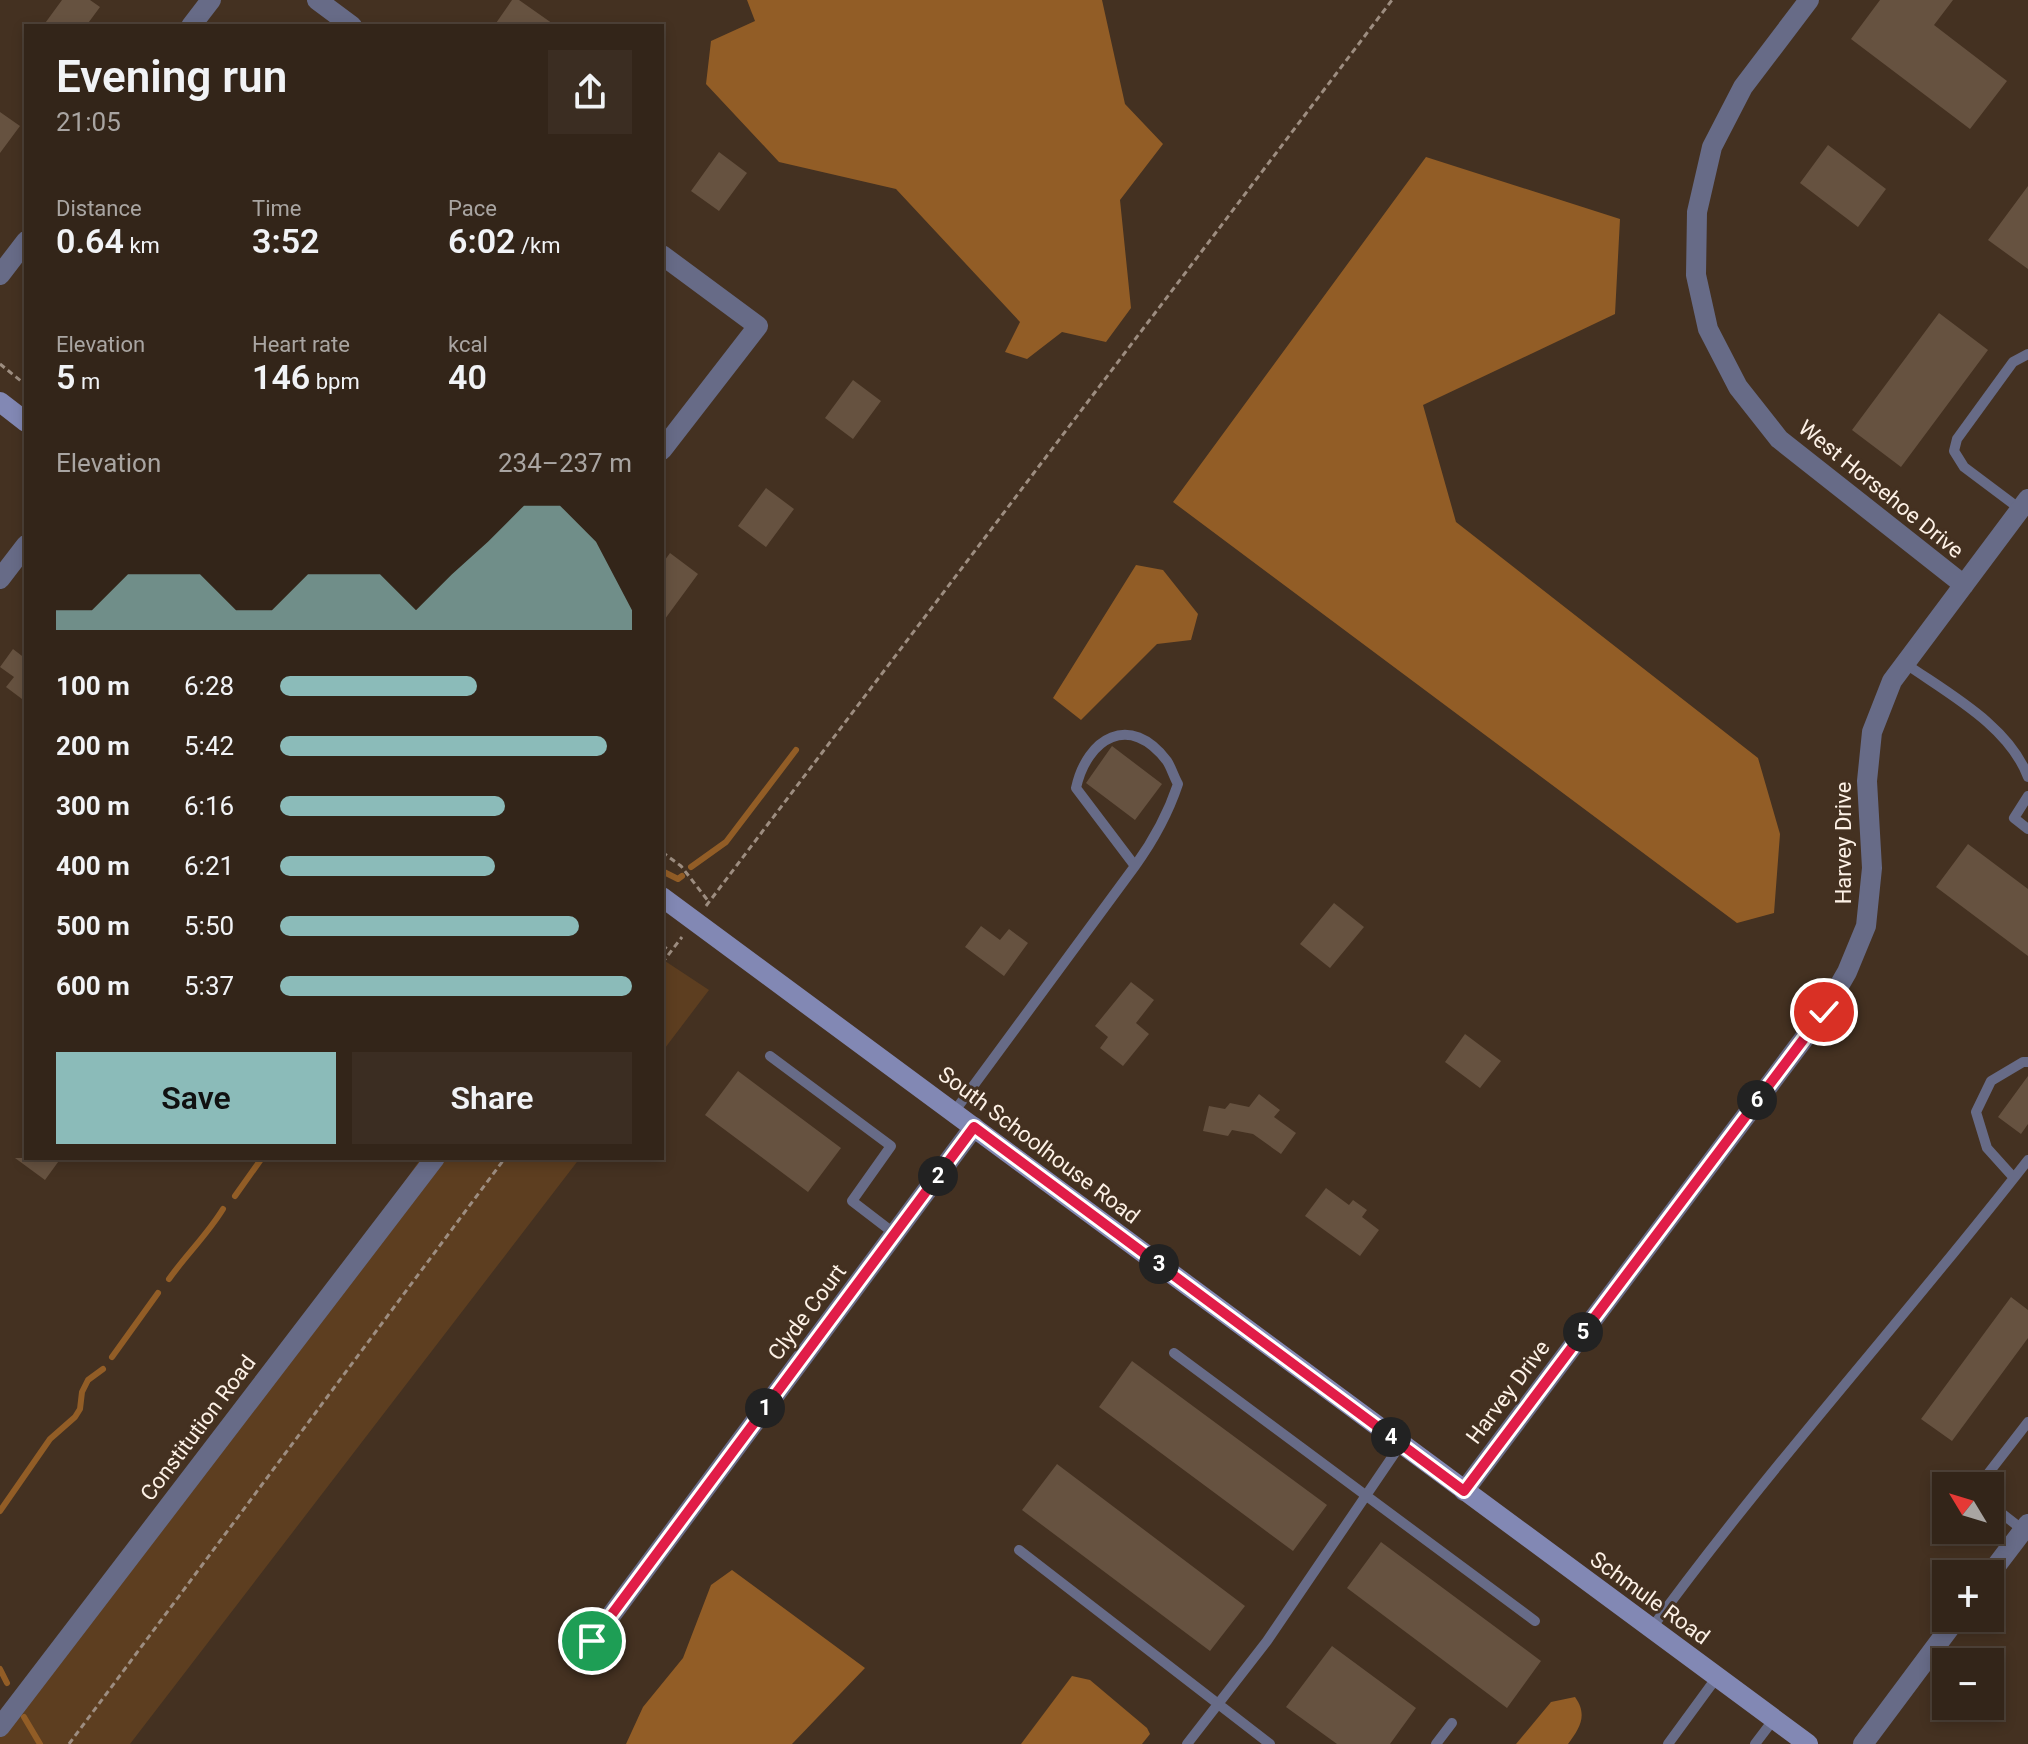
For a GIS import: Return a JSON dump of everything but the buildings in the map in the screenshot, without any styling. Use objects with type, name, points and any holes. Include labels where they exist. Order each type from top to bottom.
[{"type":"street","points":[[193,24],[211,0]]},
{"type":"street","points":[[317,0],[349,24]]},
{"type":"street","name":"West Horsehoe Drive","points":[[1809,0],[1743,87],[1712,147],[1697,212],[1696,275],[1708,329],[1738,387],[1779,439],[1964,585]]},
{"type":"street","points":[[0,275],[24,244]]},
{"type":"street","points":[[664,256],[758,326],[664,447]]},
{"type":"street","points":[[0,402],[24,420]]},
{"type":"street","name":"Harvey Drive","points":[[1464,1491],[1824,1012],[1847,972],[1866,926],[1872,868],[1867,781],[1872,732],[1892,681],[2024,504]]},
{"type":"street","points":[[0,579],[24,548]]},
{"type":"street","name":"South Schoolhouse Road","points":[[664,898],[1464,1491]]},
{"type":"street","name":"Clyde Court","points":[[592,1641],[974,1127]]},
{"type":"street","name":"Constitution Road","points":[[0,1727],[433,1160]]},
{"type":"street","name":"Schmule Road","points":[[1464,1491],[1808,1744]]},
{"type":"street","points":[[2001,1560],[2026,1527]]},
{"type":"street","points":[[1863,1744],[1947,1632]]},
{"type":"lane","points":[[2024,504],[1964,467],[1954,451],[1957,439],[2013,362],[2028,354]]},
{"type":"lane","points":[[1906,664],[1981,715],[2022,762],[2028,777]]},
{"type":"lane","points":[[954,1112],[1135,866],[1148,848],[1171,804],[1178,784],[1167,761],[1147,743],[1124,734],[1106,738],[1081,765],[1076,788],[1135,866]]},
{"type":"lane","points":[[2028,796],[2014,818],[2028,829]]},
{"type":"lane","points":[[770,1056],[891,1146],[852,1201],[895,1234]]},
{"type":"lane","points":[[2014,1178],[1987,1148],[1976,1112],[1991,1081],[2028,1062]]},
{"type":"lane","points":[[1651,1629],[1796,1443],[1949,1262],[2028,1160]]},
{"type":"lane","points":[[1174,1353],[1535,1621]]},
{"type":"lane","points":[[1989,1472],[2028,1422]]},
{"type":"lane","points":[[1187,1744],[1267,1641],[1401,1444]]},
{"type":"lane","points":[[2004,1514],[2026,1527]]},
{"type":"lane","points":[[1019,1550],[1270,1744]]},
{"type":"lane","points":[[1668,1744],[1717,1677]]},
{"type":"lane","points":[[1755,1744],[1774,1719]]},
{"type":"lane","points":[[1436,1744],[1452,1723]]},
{"type":"path","points":[[701,912],[1392,0]]},
{"type":"path","points":[[0,364],[24,383]]},
{"type":"path","points":[[664,853],[681,866],[709,902]]},
{"type":"path","points":[[664,961],[683,935]]},
{"type":"path","points":[[664,947],[671,952]]},
{"type":"path","points":[[69,1744],[504,1160]]},
{"type":"shaded area","points":[[747,0],[1102,0],[1125,104],[1163,144],[1120,200],[1131,308],[1106,342],[1062,332],[1027,359],[1005,352],[1020,322],[896,189],[779,162],[706,84],[711,41],[755,21]]},
{"type":"shaded area","points":[[1426,157],[1620,219],[1615,314],[1423,405],[1456,522],[1758,758],[1780,834],[1774,913],[1737,923],[1173,502]]},
{"type":"shaded area","points":[[1136,565],[1163,570],[1198,614],[1191,640],[1157,644],[1081,720],[1053,698]]},
{"type":"shaded area","points":[[664,960],[709,990],[664,1049]]},
{"type":"shaded area","points":[[420,1160],[578,1160],[130,1744],[0,1744],[0,1715],[382,1214]]},
{"type":"shaded area","points":[[732,1570],[865,1668],[792,1744],[626,1744],[643,1707],[683,1658],[711,1585]]},
{"type":"shaded area","points":[[1072,1676],[1090,1680],[1147,1728],[1150,1734],[1142,1744],[1021,1744]]},
{"type":"shaded area","points":[[1575,1697],[1582,1716],[1568,1744],[1516,1744],[1551,1702]]},
{"type":"waterway","points":[[691,867],[726,842],[796,750]]},
{"type":"waterway","points":[[664,872],[678,879],[682,876]]},
{"type":"waterway","points":[[235,1196],[261,1160]]},
{"type":"waterway","points":[[169,1279],[223,1209]]},
{"type":"waterway","points":[[112,1357],[158,1293]]},
{"type":"waterway","points":[[0,1511],[50,1439],[75,1417],[88,1380],[103,1369]]},
{"type":"waterway","points":[[0,1669],[7,1683]]},
{"type":"waterway","points":[[24,1717],[40,1744]]},
{"type":"route","points":[[592,1641],[974,1127],[1464,1491],[1824,1012]]}]
